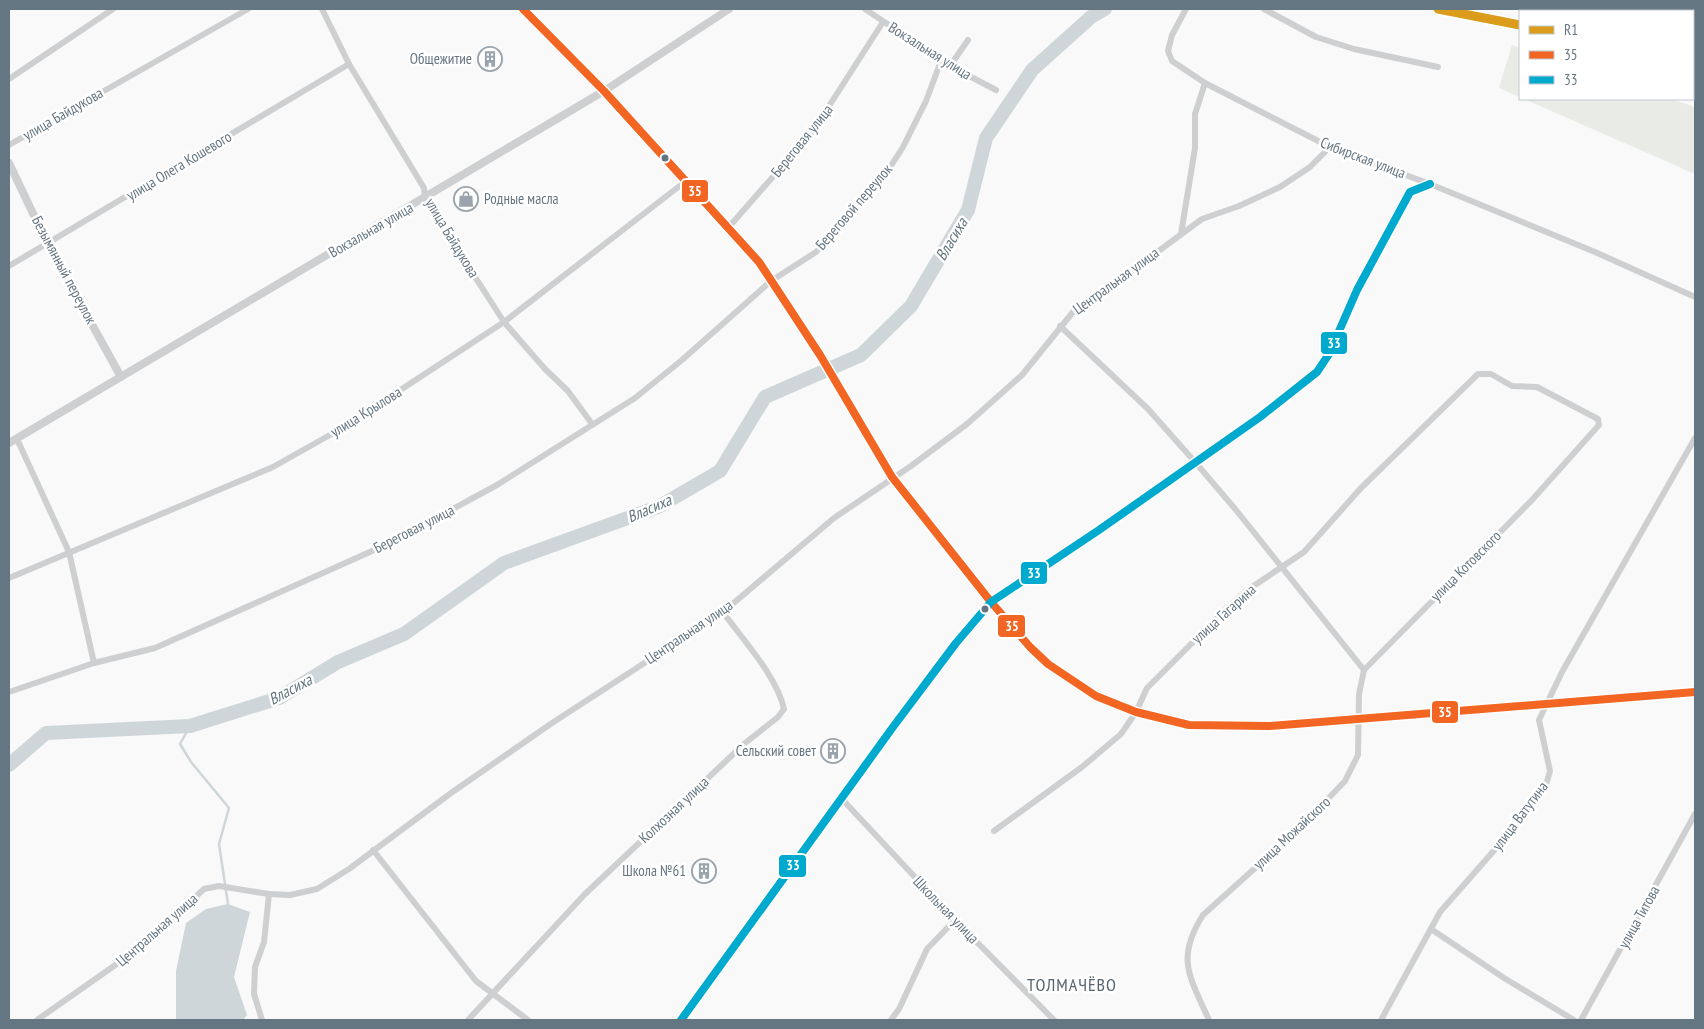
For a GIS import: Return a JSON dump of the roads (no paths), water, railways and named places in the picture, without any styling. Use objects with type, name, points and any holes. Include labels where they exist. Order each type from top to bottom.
[{"type":"main road","points":[[523,9],[604,91],[728,228],[772,281],[846,397],[892,477],[991,602],[1030,647],[1048,664],[1096,696],[1136,712],[1189,725],[1270,726],[1695,692]]},
{"type":"street","points":[[9,79],[113,9]]},
{"type":"street","name":"улица Байдукова","points":[[9,146],[248,9]]},
{"type":"street","name":"улица Байдукова","points":[[322,9],[349,64],[424,188],[425,199],[504,322],[568,392],[592,424]]},
{"type":"street","name":"Вокзальная улица","points":[[9,443],[425,199],[604,91],[729,9]]},
{"type":"street","name":"Вокзальная улица","points":[[865,9],[950,66],[996,90]]},
{"type":"street","name":"Сибирская улица","points":[[1186,9],[1172,35],[1168,51],[1172,61],[1205,83],[1330,147],[1430,184],[1594,252],[1695,297]]},
{"type":"street","points":[[1264,9],[1326,40],[1354,49],[1438,67]]},
{"type":"street","name":"Береговая улица","points":[[728,228],[813,132],[883,22]]},
{"type":"street","points":[[950,66],[968,40]]},
{"type":"street","name":"Береговой переулок","points":[[772,281],[816,252],[841,228],[888,172],[913,126],[941,60]]},
{"type":"street","name":"улица Олега Кошевого","points":[[9,266],[349,64]]},
{"type":"street","points":[[1181,234],[1195,148],[1195,114],[1205,83]]},
{"type":"street","name":"Центральная улица","points":[[37,1020],[141,947],[204,889],[219,886],[269,894],[290,895],[317,889],[544,728],[722,612],[834,518],[892,477],[911,466],[974,418],[1022,375],[1077,307],[1202,219],[1280,187],[1310,166],[1330,147]]},
{"type":"street","name":"Безымянный переулок","points":[[9,163],[47,243],[121,377]]},
{"type":"street","name":"улица Крылова","points":[[9,578],[273,467],[344,427],[504,322],[686,182]]},
{"type":"street","points":[[681,1020],[841,798],[956,644],[991,602],[1260,417],[1317,372],[1329,354],[1357,290],[1410,192],[1430,184]]},
{"type":"street","name":"Береговая улица","points":[[9,692],[94,663],[155,648],[390,543],[497,485],[635,398],[682,360],[772,281]]},
{"type":"street","points":[[1060,326],[1148,409],[1195,462],[1236,510],[1364,670],[1359,694],[1360,718]]},
{"type":"street","name":"улица Гагарина","points":[[994,831],[1082,767],[1121,734],[1136,712],[1147,688],[1222,612],[1246,591],[1282,569],[1304,552],[1361,488],[1478,374],[1491,374],[1512,386],[1537,387],[1598,419],[1599,425]]},
{"type":"street","name":"улица Котовского","points":[[1364,670],[1532,500],[1599,425]]},
{"type":"street","name":"улица Ватутина","points":[[1381,1020],[1440,912],[1498,846],[1546,785],[1550,771],[1539,720],[1562,672],[1695,438]]},
{"type":"street","points":[[17,439],[69,552],[94,663]]},
{"type":"street","name":"Колхозная улица","points":[[468,1020],[565,919],[586,894],[744,744],[778,717],[784,709],[781,697],[762,666],[722,612]]},
{"type":"street","name":"улица Можайского","points":[[1209,1020],[1186,965],[1187,949],[1192,933],[1203,915],[1304,824],[1345,781],[1354,767],[1358,755],[1360,718]]},
{"type":"street","name":"Школьная улица","points":[[841,798],[955,920],[1054,1020]]},
{"type":"street","name":"улица Титова","points":[[1581,1020],[1695,814]]},
{"type":"street","points":[[373,850],[476,981],[528,1020]]},
{"type":"street","points":[[262,1020],[254,994],[255,967],[264,942],[269,894]]},
{"type":"street","points":[[891,1020],[899,1009],[927,949],[955,920]]},
{"type":"street","points":[[1432,929],[1504,978],[1574,1020]]},
{"type":"waterway","name":"Власиха","points":[[9,765],[46,733],[190,726],[279,698],[338,662],[404,634],[504,563],[658,507],[720,471],[765,397],[861,355],[911,306],[968,210],[986,138],[1032,70],[1091,17],[1105,9]]},
{"type":"waterway","points":[[190,726],[180,744],[191,762],[229,808],[219,844],[228,904]]},
{"type":"railway","points":[[1438,9],[1519,25]]},
{"type":"place","name":"Общежитие","points":[[490,59]]},
{"type":"place","name":"Родные масла","points":[[466,199]]},
{"type":"place","name":"Сельский совет","points":[[833,751]]},
{"type":"place","name":"Школа №61","points":[[704,871]]},
{"type":"district","name":"ТОЛМАЧЁВО","points":[[1072,985]]}]
